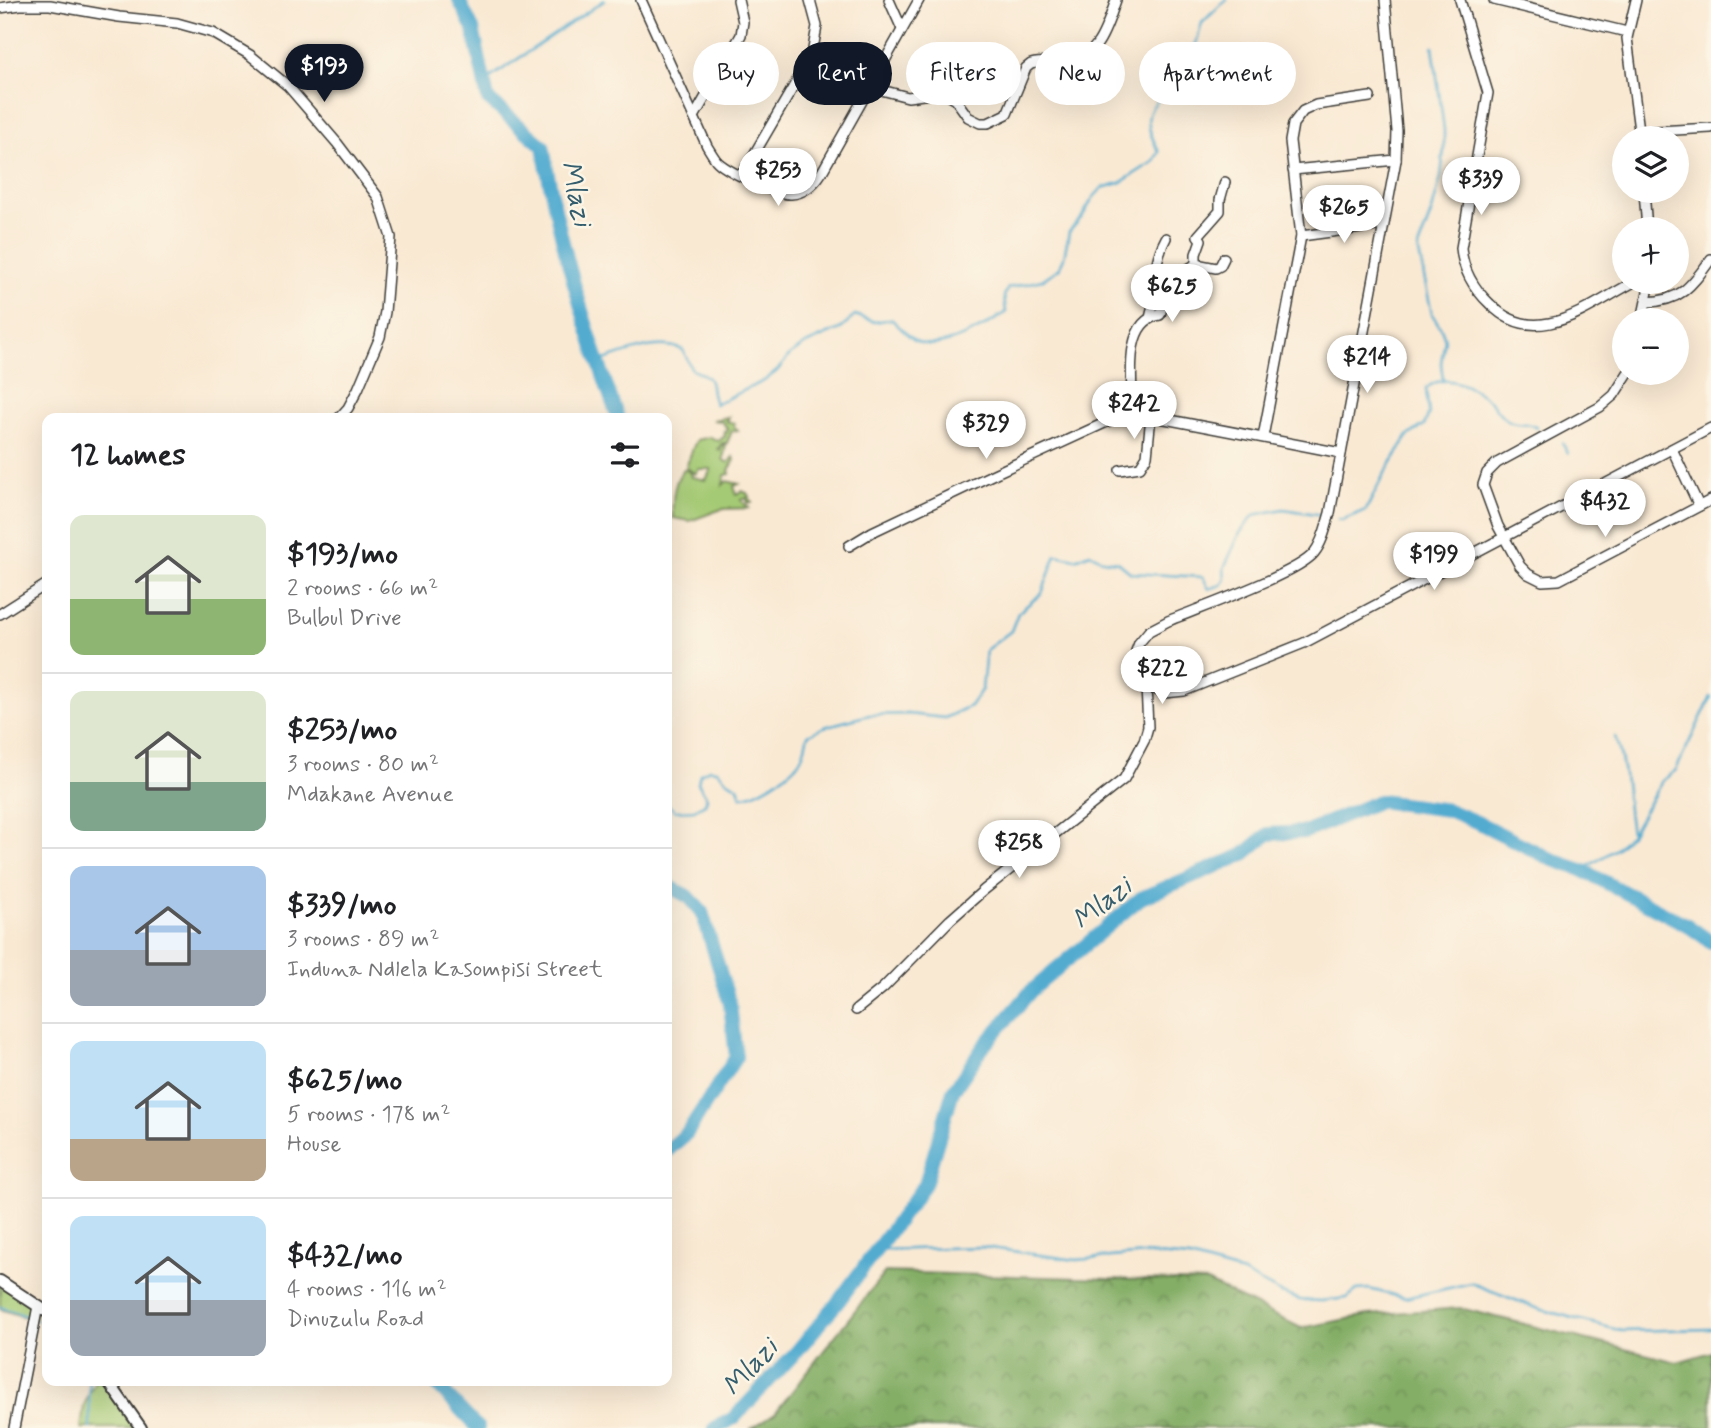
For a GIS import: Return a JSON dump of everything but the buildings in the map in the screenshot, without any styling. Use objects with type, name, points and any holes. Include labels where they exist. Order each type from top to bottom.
[{"type":"street","points":[[641,0],[715,159],[742,175],[780,193],[794,194],[804,190],[822,172],[860,105]]},
{"type":"street","points":[[695,117],[741,35],[743,22],[738,0]]},
{"type":"street","points":[[742,175],[812,55],[817,26],[810,0]]},
{"type":"street","points":[[889,0],[902,29]]},
{"type":"street","points":[[892,47],[919,0]]},
{"type":"street","points":[[892,93],[908,97],[938,93],[948,95],[956,100],[974,121],[984,124],[993,122],[1007,114],[1026,68],[1031,64],[1074,61],[1094,49],[1101,40],[1116,0]]},
{"type":"street","points":[[856,1010],[883,988],[950,920],[984,890],[1124,779],[1144,741],[1148,727],[1146,686],[1135,659],[1139,643],[1149,631],[1293,569],[1314,553],[1321,542],[1330,513],[1396,160],[1397,131],[1385,0]]},
{"type":"street","points":[[1460,0],[1488,93],[1461,248],[1466,271],[1473,284],[1497,312],[1508,319],[1532,326],[1554,324],[1612,294]]},
{"type":"street","points":[[1494,0],[1627,33]]},
{"type":"street","points":[[1636,0],[1627,33],[1639,126]]},
{"type":"street","points":[[0,8],[50,5],[119,17],[177,23],[213,33],[250,55],[288,86],[337,143],[378,197],[391,237],[385,312],[380,337],[358,389],[344,413]]},
{"type":"street","points":[[1263,437],[1301,236],[1291,131],[1303,111],[1331,101],[1370,97]]},
{"type":"street","points":[[1689,130],[1711,128]]},
{"type":"street","points":[[1293,170],[1396,160]]},
{"type":"street","points":[[1196,264],[1201,240],[1198,236],[1220,211],[1225,182]]},
{"type":"street","points":[[1301,236],[1383,225]]},
{"type":"street","points":[[1133,414],[1130,388],[1133,352],[1138,330],[1150,318],[1154,305],[1154,273],[1158,253],[1166,238]]},
{"type":"street","points":[[1150,318],[1160,315],[1171,280],[1196,264],[1216,268],[1224,258]]},
{"type":"street","points":[[1647,302],[1667,301],[1682,293],[1711,259]]},
{"type":"street","points":[[1645,308],[1648,294]]},
{"type":"street","points":[[1620,385],[1614,395],[1600,407],[1497,463],[1487,473],[1484,492],[1520,566],[1536,580],[1551,582],[1572,574],[1711,500]]},
{"type":"street","points":[[849,545],[1122,415],[1151,416],[1341,453]]},
{"type":"street","points":[[1120,470],[1140,467],[1147,456],[1151,416]]},
{"type":"street","points":[[1146,686],[1164,693],[1175,693],[1265,660],[1351,620],[1711,428]]},
{"type":"street","points":[[1672,449],[1699,506]]},
{"type":"street","points":[[0,614],[42,587]]},
{"type":"street","points":[[0,1282],[40,1311],[33,1327],[14,1428]]},
{"type":"street","points":[[112,1386],[141,1428]]},
{"type":"green space","points":[[728,417],[726,421],[734,423],[738,431],[732,431],[727,443],[722,443],[718,449],[720,451],[723,444],[726,445],[723,459],[729,462],[733,457],[735,460],[729,470],[730,474],[725,475],[723,485],[727,481],[739,484],[734,486],[736,494],[742,491],[747,493],[752,502],[748,503],[747,498],[741,500],[749,508],[722,509],[690,521],[673,518],[675,486],[680,474],[684,469],[691,473],[692,477],[706,480],[711,469],[699,469],[695,474],[686,467],[695,443],[710,437],[718,441],[725,436],[724,431],[727,432],[728,429],[721,421],[713,420]]},
{"type":"green space","points":[[885,1272],[1207,1282],[1301,1328],[1368,1315],[1460,1308],[1677,1362],[1711,1352],[1711,1428],[752,1428],[775,1413]]},
{"type":"green space","points":[[0,1282],[37,1306],[34,1320],[0,1309]]},
{"type":"green space","points":[[93,1386],[111,1386],[140,1428],[81,1428],[84,1405]]},
{"type":"waterway","name":"Mlazi","points":[[459,0],[473,29],[488,99],[543,146],[574,284],[616,413]]},
{"type":"waterway","points":[[484,82],[605,0]]},
{"type":"waterway","points":[[1197,42],[1202,23],[1226,0]]},
{"type":"waterway","points":[[1433,46],[1444,148],[1441,177],[1418,248],[1432,314],[1445,339],[1441,363],[1443,380]]},
{"type":"waterway","points":[[598,362],[652,346],[683,350],[692,370],[709,379],[715,404],[764,381],[777,371],[790,355],[806,344],[842,328],[855,315],[875,322],[891,319],[913,339],[926,344],[950,341],[975,331],[1006,312],[1004,296],[1008,288],[1042,280],[1060,268],[1069,232],[1102,188],[1120,183],[1153,162],[1159,152],[1150,129],[1149,117],[1154,105]]},
{"type":"waterway","points":[[1338,519],[1342,520],[1366,510],[1408,436],[1424,425],[1429,414],[1426,389],[1433,384],[1442,381],[1459,383],[1477,391],[1510,421],[1537,428]]},
{"type":"waterway","points":[[1562,443],[1568,453]]},
{"type":"waterway","points":[[672,808],[675,811],[694,810],[705,804],[707,798],[698,783],[700,774],[709,769],[717,770],[738,787],[741,796],[761,790],[791,770],[802,756],[808,735],[824,727],[869,715],[908,714],[945,718],[970,706],[982,689],[986,650],[1011,631],[1018,613],[1042,593],[1056,555],[1076,559],[1090,553],[1103,560],[1118,562],[1131,573],[1203,577],[1209,589],[1221,585],[1225,579],[1224,568],[1240,533],[1254,515],[1283,509],[1323,515]]},
{"type":"waterway","points":[[1582,870],[1616,849],[1631,834],[1662,781],[1676,770],[1711,697]]},
{"type":"waterway","points":[[1615,737],[1624,772],[1631,833]]},
{"type":"waterway","name":"Mlazi","points":[[715,1428],[734,1418],[797,1351],[838,1302],[925,1184],[953,1091],[984,1046],[1031,991],[1141,898],[1243,855],[1268,834],[1305,832],[1379,801],[1448,810],[1553,860],[1582,870],[1687,925],[1711,942]]},
{"type":"waterway","name":"Mlazi","points":[[672,888],[689,897],[702,912],[730,1004],[736,1057],[687,1133],[672,1146]]},
{"type":"waterway","points":[[876,1250],[983,1247],[1076,1260],[1146,1254],[1190,1258],[1243,1273],[1300,1300],[1347,1298],[1357,1290],[1369,1289],[1405,1298],[1471,1283],[1539,1309],[1622,1331],[1711,1329]]},
{"type":"waterway","points":[[0,1307],[32,1318]]},
{"type":"waterway","points":[[38,1320],[42,1325]]},
{"type":"waterway","points":[[89,1386],[90,1428]]},
{"type":"waterway","name":"Mlazi","points":[[438,1386],[478,1428]]}]
